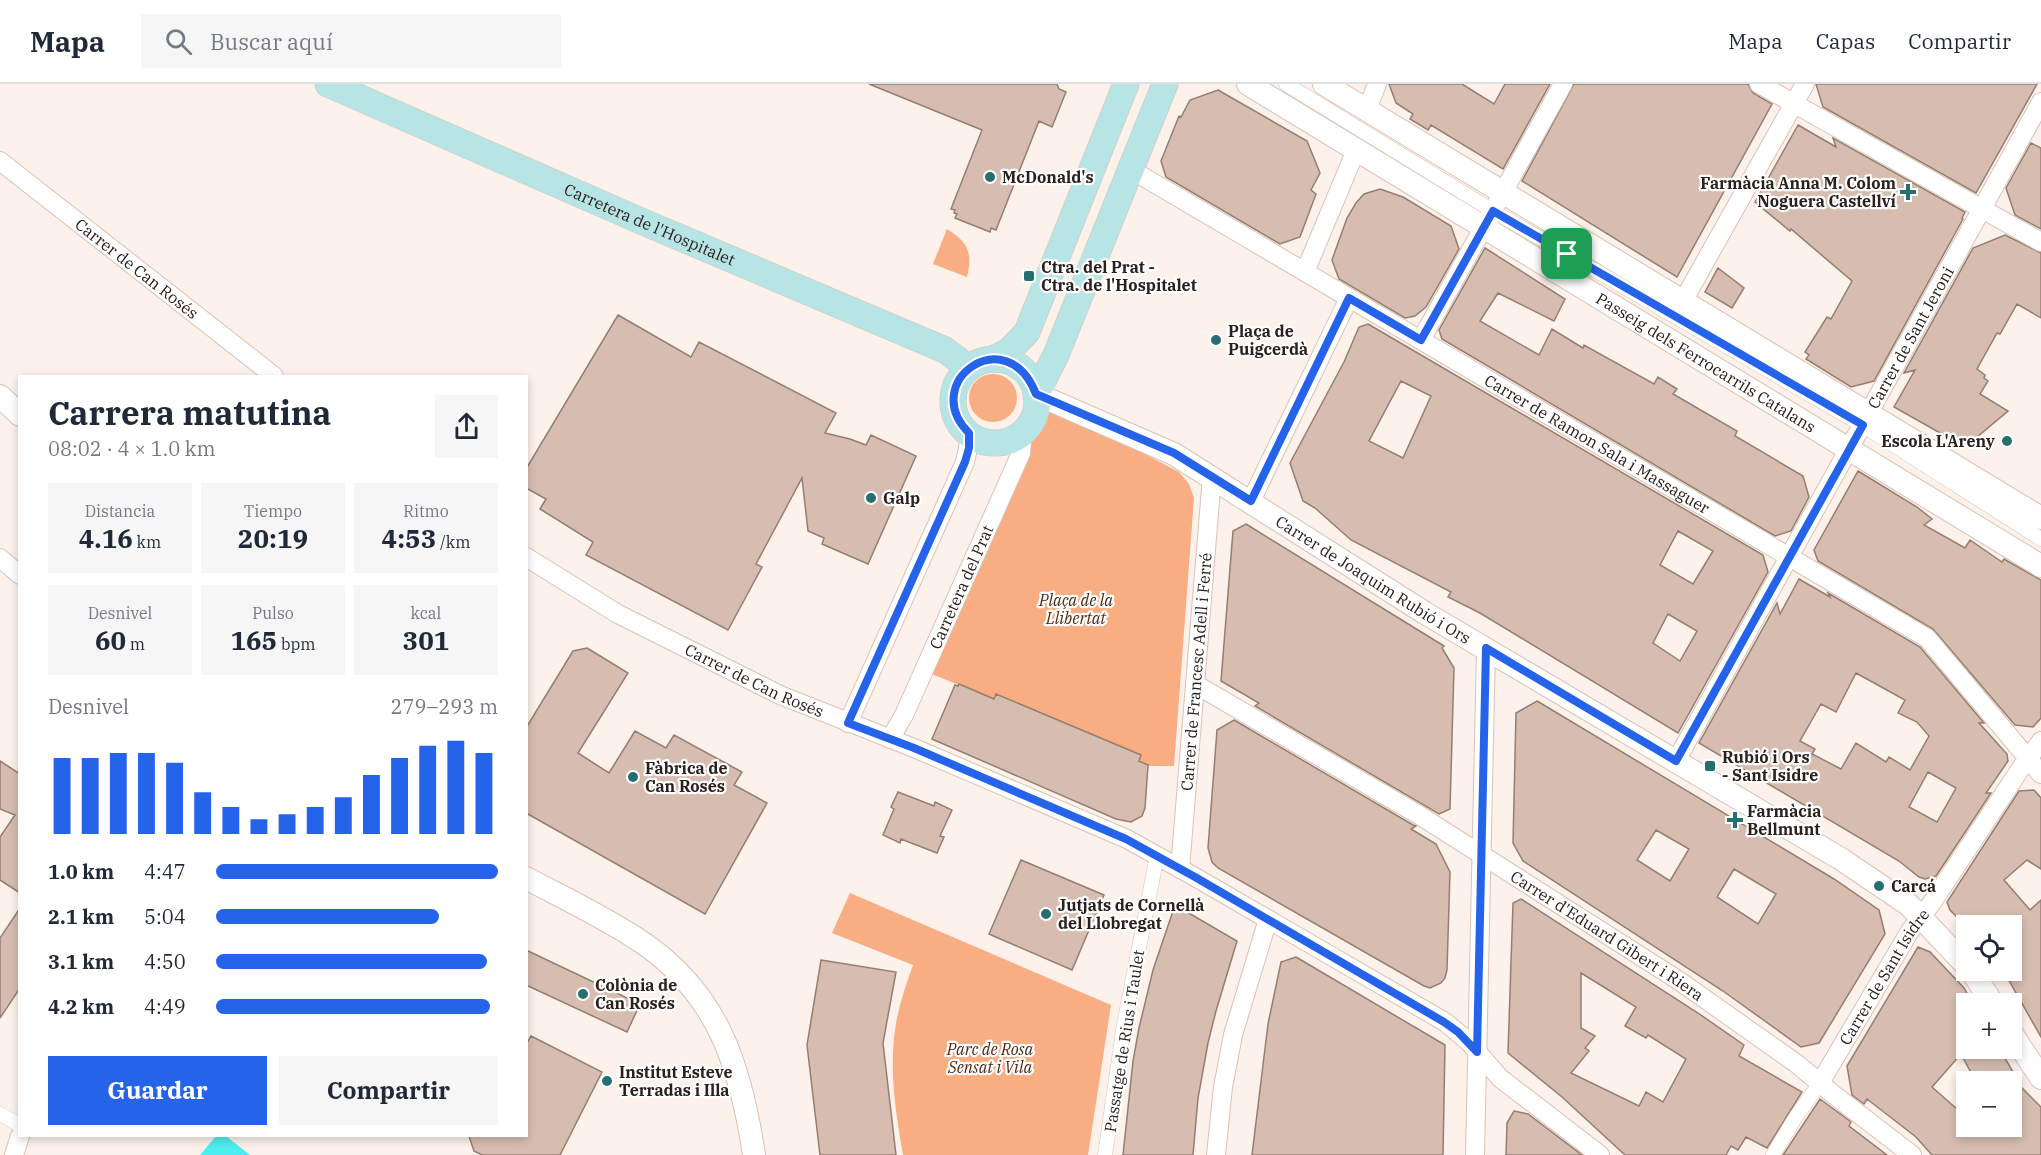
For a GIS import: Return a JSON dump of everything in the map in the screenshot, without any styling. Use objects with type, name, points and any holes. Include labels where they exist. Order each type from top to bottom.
[{"type":"main road","name":"Carretera de l'Hospitalet","points":[[328,84],[634,218],[945,350],[967,369]]},
{"type":"main road","points":[[994,359],[1009,351],[1027,332],[1126,84]]},
{"type":"main road","points":[[1036,394],[1030,379],[1023,370],[1006,361],[994,359],[984,360],[967,369],[957,384],[953,399],[960,424],[982,441],[992,444],[1002,443],[1013,440],[1023,432],[1034,413],[1036,394],[1056,355],[1165,84]]},
{"type":"street","name":"Passeig dels Ferrocarrils Catalans","points":[[1248,84],[1356,150],[1493,210],[1683,301],[1866,419],[2041,539]]},
{"type":"street","name":"Passeig dels Ferrocarrils Catalans","points":[[1286,84],[1493,210],[2041,518]]},
{"type":"street","name":"Passeig dels Ferrocarrils Catalans","points":[[1324,84],[1366,110],[1493,210],[1849,449],[2041,566]]},
{"type":"street","points":[[1366,110],[1377,84]]},
{"type":"street","points":[[1421,340],[1563,84]]},
{"type":"street","points":[[1759,84],[2041,242]]},
{"type":"street","points":[[1683,301],[1805,84]]},
{"type":"street","name":"Carrer de Sant Jeroni","points":[[1676,761],[2041,102]]},
{"type":"street","points":[[1305,272],[1356,150]]},
{"type":"street","name":"Carrer de Can Rosés","points":[[0,161],[273,375]]},
{"type":"street","name":"Carrer de Ramon Sala i Massaguer","points":[[1131,169],[1927,638],[2041,774]]},
{"type":"street","points":[[1251,501],[1349,298]]},
{"type":"street","name":"Carrer de Joaquim Rubió i Ors","points":[[1036,394],[1174,453],[1425,613],[1841,859],[1909,905],[1956,954]]},
{"type":"street","points":[[0,396],[18,413]]},
{"type":"street","name":"Carretera del Prat","points":[[890,739],[904,715],[1021,453],[1023,432]]},
{"type":"street","points":[[848,723],[965,462],[969,448],[969,433]]},
{"type":"street","name":"Carrer de Francesc Adell i Ferré","points":[[1180,869],[1212,476]]},
{"type":"street","points":[[0,558],[18,573]]},
{"type":"street","name":"Carrer de Can Rosés","points":[[528,558],[618,614],[780,695],[1126,839],[1157,856],[1444,1022],[1458,1032],[1509,1085],[1600,1155]]},
{"type":"street","points":[[1475,1155],[1486,648]]},
{"type":"street","name":"Carrer d'Eduard Gibert i Riera","points":[[1195,684],[1419,815],[1678,980],[1797,1064],[1912,1155]]},
{"type":"street","name":"Carrer de Sant Isidre","points":[[1773,1155],[1795,1118],[1820,1083],[1910,931],[2041,741]]},
{"type":"street","name":"Passatge de Rius i Taulet","points":[[1105,1155],[1124,1024],[1157,856]]},
{"type":"street","points":[[528,879],[641,941],[689,984],[707,1009],[729,1050],[745,1098],[754,1155]]},
{"type":"street","points":[[1216,1155],[1223,1087],[1233,1035],[1268,919]]},
{"type":"street","points":[[2022,1049],[2041,1078]]},
{"type":"street","points":[[0,1114],[18,1124]]},
{"type":"street","points":[[14,1155],[20,1137]]},
{"type":"green space","points":[[947,229],[960,239],[967,249],[969,269],[967,277],[933,264]]},
{"type":"green space","points":[[988,374],[998,374],[1010,381],[1017,393],[1017,403],[1010,415],[998,422],[988,422],[973,411],[969,403],[969,393],[980,378]]},
{"type":"green space","name":"Plaça de la Llibertat","points":[[1053,411],[1179,472],[1189,484],[1194,498],[1174,766],[1150,766],[1139,761],[1141,755],[996,694],[994,699],[929,673],[1044,414]]},
{"type":"green space","name":"Parc de Rosa Sensat i Vila","points":[[850,893],[1111,1005],[1088,1155],[903,1155],[895,1104],[893,1052],[899,1011],[913,965],[832,933]]},
{"type":"water","points":[[215,1137],[227,1137],[250,1155],[200,1155]]},
{"type":"building","points":[[869,84],[1057,84],[1059,89],[1066,92],[1052,127],[1039,121],[996,230],[991,228],[990,232],[955,218],[957,214],[951,209],[982,130]]},
{"type":"building","points":[[1389,84],[1462,84],[1494,104],[1505,84],[1550,84],[1503,169],[1431,125],[1428,130],[1410,119],[1413,114],[1396,103]]},
{"type":"building","points":[[1574,84],[1748,84],[1753,93],[1772,104],[1677,277],[1522,181]]},
{"type":"building","points":[[1816,84],[2037,84],[1976,193],[1823,107]]},
{"type":"building","points":[[1218,90],[1307,141],[1320,173],[1311,190],[1316,194],[1300,237],[1280,244],[1166,177],[1161,161],[1179,116],[1181,117],[1190,100]]},
{"type":"building","points":[[1798,125],[1836,147],[1833,138],[1965,212],[1874,381],[1851,387],[1806,359],[1809,355],[1805,352],[1827,317],[1831,319],[1852,281],[1755,202]]},
{"type":"building","points":[[2031,143],[2041,148],[2041,229],[2015,215],[2006,188]]},
{"type":"building","points":[[1380,189],[1403,197],[1451,226],[1459,249],[1426,307],[1415,316],[1405,318],[1339,279],[1332,260],[1347,218],[1356,203],[1364,194]]},
{"type":"building","points":[[2005,235],[2041,253],[2041,318],[2017,304],[2000,334],[1997,333],[1977,369],[1985,375],[1984,378],[1988,381],[1980,394],[2008,411],[1965,447],[1894,407],[1915,370],[1904,373],[1973,248]]},
{"type":"building","points":[[1485,248],[1565,299],[1554,321],[1498,293],[1480,321],[1539,355],[1552,329],[1583,348],[1584,345],[1654,384],[1658,377],[1677,389],[1673,394],[1737,431],[1735,436],[1803,476],[1809,497],[1791,531],[1775,536],[1442,339],[1439,330]]},
{"type":"building","points":[[1718,268],[1744,288],[1732,308],[1705,292]]},
{"type":"building","points":[[618,315],[691,357],[699,342],[836,413],[825,433],[866,445],[871,435],[916,456],[868,564],[822,544],[824,538],[808,531],[802,478],[756,564],[762,567],[728,630],[586,555],[593,542],[540,509],[546,499],[528,489],[528,466]]},
{"type":"building","points":[[1368,324],[1763,555],[1768,572],[1678,733],[1480,613],[1448,597],[1451,592],[1351,540],[1315,508],[1303,501],[1290,463],[1344,362],[1359,327]],"holes":[[[1401,381],[1431,396],[1403,458],[1369,441]],[[1678,531],[1713,551],[1693,584],[1660,565]],[[1668,614],[1697,631],[1680,661],[1653,643]]]},
{"type":"building","points":[[1858,471],[1917,507],[1932,519],[1924,525],[1965,548],[1970,540],[2002,562],[2004,559],[2041,580],[2041,718],[2033,727],[2015,725],[1933,629],[1818,561],[1814,550]]},
{"type":"building","points":[[1246,524],[1444,646],[1442,648],[1454,668],[1450,809],[1439,814],[1255,706],[1259,703],[1221,681],[1233,531]]},
{"type":"building","points":[[1799,579],[1830,597],[1828,593],[1920,647],[1984,723],[1979,723],[2007,754],[2008,761],[1986,793],[1991,793],[1936,876],[1925,879],[1919,877],[1899,861],[1699,743],[1777,603],[1780,614]],"holes":[[[1856,673],[1905,700],[1898,713],[1917,722],[1929,736],[1910,770],[1889,757],[1886,762],[1856,743],[1841,769],[1812,754],[1815,749],[1800,741],[1821,704],[1836,712]],[[1928,772],[1956,788],[1937,822],[1909,807]]]},
{"type":"building","name":"Fàbrica de Can Rosés","points":[[587,648],[628,673],[578,753],[609,773],[635,731],[666,748],[674,735],[742,772],[734,785],[767,803],[705,914],[528,814],[528,725],[573,651]]},
{"type":"building","points":[[959,684],[994,699],[996,694],[1141,755],[1139,761],[1148,765],[1145,808],[1142,816],[1131,822],[1116,819],[932,739],[955,685]]},
{"type":"building","points":[[1537,701],[1834,879],[1879,910],[1885,934],[1819,1043],[1801,1047],[1723,991],[1523,861],[1513,843],[1516,713]],"holes":[[[1656,830],[1689,849],[1670,881],[1637,860]],[[1734,869],[1776,894],[1758,924],[1717,897]]]},
{"type":"building","points":[[1234,720],[1416,826],[1411,829],[1436,844],[1450,872],[1447,970],[1441,983],[1430,988],[1424,986],[1218,868],[1212,862],[1208,848],[1217,730]]},
{"type":"building","points":[[0,761],[18,773],[18,892],[0,880],[0,837],[15,815],[0,809]]},
{"type":"building","points":[[2034,790],[2041,798],[2041,869],[2027,860],[2004,880],[2030,910],[2041,900],[2041,1037],[2022,1004],[2022,993],[2016,993],[2009,981],[2022,981],[2022,915],[1956,916],[1950,910],[1947,902],[2019,791]]},
{"type":"building","points":[[898,792],[934,806],[935,802],[952,810],[940,836],[944,837],[937,853],[901,839],[900,843],[883,835],[894,809],[891,807]]},
{"type":"building","name":"Jutjats de Cornellà del Llobregat","points":[[1021,860],[1104,895],[1072,970],[989,934]]},
{"type":"building","points":[[1521,899],[1698,1013],[1744,1045],[1739,1056],[1802,1092],[1767,1148],[1746,1137],[1738,1150],[1731,1146],[1726,1155],[1625,1155],[1562,1097],[1508,1053],[1513,903]],"holes":[[[1581,973],[1636,1007],[1625,1026],[1646,1038],[1648,1035],[1686,1059],[1663,1102],[1646,1092],[1639,1106],[1571,1073],[1589,1051],[1585,1048],[1595,1036],[1581,1028]]]},
{"type":"building","points":[[1175,905],[1237,941],[1208,1043],[1198,1098],[1193,1155],[1123,1155],[1133,1061],[1139,1028],[1153,970]]},
{"type":"building","points":[[18,911],[18,991],[0,1018],[0,938]]},
{"type":"building","points":[[1918,947],[1930,952],[1967,993],[1956,993],[1957,1059],[1932,1087],[1956,1108],[1956,1137],[2022,1137],[2022,1088],[2041,1107],[2041,1155],[1932,1155],[1916,1137],[1867,1099],[1864,1104],[1852,1095],[1847,1066]]},
{"type":"building","name":"Colònia de Can Rosés","points":[[528,951],[640,1004],[627,1032],[528,986]]},
{"type":"building","points":[[1296,957],[1445,1045],[1443,1155],[1252,1155],[1268,1024],[1281,962]]},
{"type":"building","points":[[821,960],[896,972],[883,1043],[896,1155],[820,1155],[807,1045]]},
{"type":"building","points":[[531,1036],[602,1072],[560,1155],[482,1155],[474,1151],[469,1137],[528,1137],[528,1041]]},
{"type":"building","points":[[1964,1059],[2005,1059],[2013,1071],[1970,1071]]},
{"type":"building","points":[[1820,1099],[1851,1122],[1849,1126],[1887,1155],[1783,1155]]},
{"type":"building","points":[[1514,1111],[1528,1114],[1582,1155],[1506,1155],[1507,1123]]},
{"type":"place","name":"McDonald's","points":[[990,177]]},
{"type":"place","name":"Farmàcia Anna M. Colom Noguera Castellví","points":[[1908,192]]},
{"type":"place","name":"Ctra. del Prat - Ctra. de l'Hospitalet","points":[[1029,276]]},
{"type":"place","name":"Plaça de Puigcerdà","points":[[1216,340]]},
{"type":"place","name":"Escola L'Areny","points":[[2007,441]]},
{"type":"place","name":"Galp","points":[[871,498]]},
{"type":"place","name":"Rubió i Ors - Sant Isidre","points":[[1710,766]]},
{"type":"place","name":"Fàbrica de Can Rosés","points":[[633,777]]},
{"type":"place","name":"Farmàcia Bellmunt","points":[[1735,820]]},
{"type":"place","name":"Carcá","points":[[1879,886]]},
{"type":"place","name":"Jutjats de Cornellà del Llobregat","points":[[1046,914]]},
{"type":"place","name":"Colònia de Can Rosés","points":[[583,994]]},
{"type":"place","name":"Institut Esteve Terradas i Illa","points":[[607,1081]]},
{"type":"route","points":[[1493,211],[1567,254],[1863,425],[1676,761],[1486,648],[1477,1052],[1458,1032],[1444,1022],[1126,839],[914,748],[848,723],[965,462],[969,448],[969,433],[960,424],[953,399],[957,384],[967,369],[984,360],[994,359],[1014,364],[1030,379],[1036,394],[1174,453],[1251,501],[1349,298],[1421,340],[1493,211]]}]
